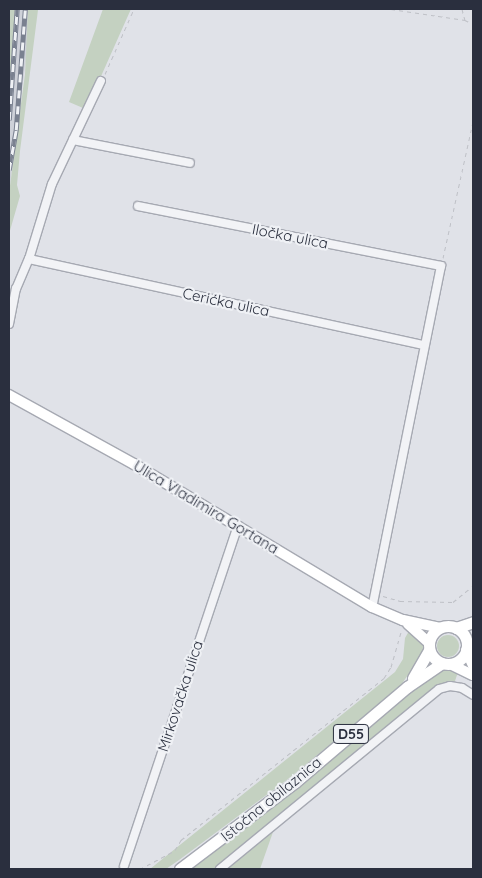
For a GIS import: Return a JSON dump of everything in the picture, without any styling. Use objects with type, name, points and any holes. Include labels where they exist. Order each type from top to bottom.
[{"type":"main road","name":"Ulica Vladimira Gortana","points":[[9,396],[134,464],[372,607],[403,620],[440,628]]},
{"type":"main road","name":"Ulica Vladimira Gortana","points":[[403,620],[429,646]]},
{"type":"main road","points":[[440,628],[456,628],[473,622]]},
{"type":"main road","name":"D55","points":[[429,646],[440,628]]},
{"type":"main road","points":[[456,628],[473,666]]},
{"type":"main road","name":"D55","points":[[446,664],[460,660],[473,634]]},
{"type":"main road","points":[[429,646],[446,664],[473,675]]},
{"type":"main road","name":"Istočna obilaznica","points":[[407,687],[429,646]]},
{"type":"main road","name":"Istočna obilaznica","points":[[180,869],[294,782],[407,687],[446,664]]},
{"type":"street","points":[[9,324],[16,289],[29,259],[52,184],[101,82]]},
{"type":"street","points":[[73,140],[190,163]]},
{"type":"street","name":"Iločka ulica","points":[[138,206],[442,266]]},
{"type":"street","name":"Cerićka ulica","points":[[29,259],[424,345]]},
{"type":"street","points":[[372,607],[377,595],[424,345],[442,266]]},
{"type":"street","name":"Mirkovačka ulica","points":[[124,866],[238,526]]},
{"type":"street","points":[[220,869],[440,689],[450,686],[462,688],[473,695]]},
{"type":"path","points":[[101,82],[134,9]]},
{"type":"path","points":[[391,9],[465,20],[473,24]]},
{"type":"path","points":[[462,9],[465,20]]},
{"type":"path","points":[[442,266],[473,122]]},
{"type":"path","points":[[377,595],[400,601],[452,602],[473,586]]},
{"type":"path","points":[[140,869],[175,850],[181,840],[384,678],[391,667],[403,620]]},
{"type":"shaded area","points":[[15,9],[28,9],[28,42],[9,193],[9,97]]},
{"type":"green space","points":[[9,9],[15,9],[9,97]]},
{"type":"green space","points":[[28,9],[43,9],[38,10],[20,151],[17,185],[20,196],[9,234],[9,193],[25,74]]},
{"type":"green space","points":[[103,9],[131,9],[94,92],[91,91],[83,108],[69,102]]},
{"type":"green space","points":[[409,631],[425,645],[425,650],[399,688],[288,779],[179,860],[166,869],[150,869],[395,672],[403,659],[405,638]]},
{"type":"green space","points":[[448,635],[456,638],[459,646],[456,654],[448,657],[440,654],[437,646],[440,638]]},
{"type":"green space","points":[[446,667],[458,672],[455,681],[437,686],[216,869],[187,869],[322,767],[421,681]]},
{"type":"green space","points":[[273,832],[260,869],[226,869]]},
{"type":"railway","points":[[9,120],[17,9]]},
{"type":"railway","points":[[9,170],[16,130],[25,9]]}]
